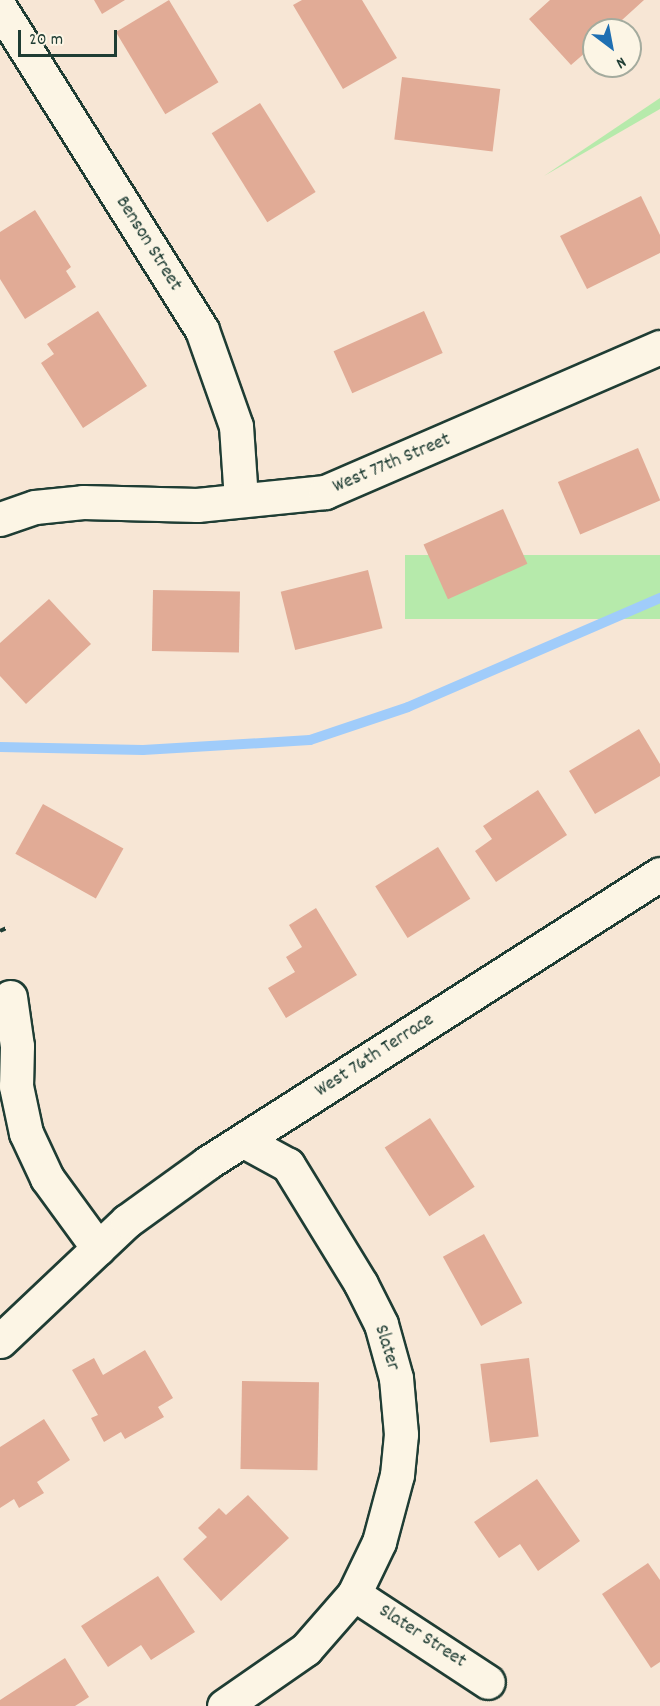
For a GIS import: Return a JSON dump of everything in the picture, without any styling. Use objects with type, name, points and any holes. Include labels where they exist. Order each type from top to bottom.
[{"type":"street","name":"Benson Street","points":[[0,8],[202,330],[236,426],[241,500]]},
{"type":"street","name":"West 77th Street","points":[[0,519],[35,507],[83,502],[197,505],[325,492],[361,480],[660,347]]},
{"type":"street","name":"West 76th Terrace","points":[[0,1341],[98,1248],[207,1163],[246,1142],[660,874]]},
{"type":"street","points":[[10,998],[17,1046],[16,1086],[26,1133],[47,1178],[98,1248]]},
{"type":"street","name":"Slater","points":[[224,1706],[306,1649],[354,1594],[379,1542],[397,1475],[396,1378],[381,1324],[361,1284],[288,1165],[246,1142]]},
{"type":"street","name":"Slater Street","points":[[354,1594],[488,1682]]},
{"type":"path","points":[[0,931],[9,927]]},
{"type":"green space","points":[[660,98],[660,109],[544,176]]},
{"type":"green space","points":[[405,555],[660,555],[660,619],[405,619]]},
{"type":"building","points":[[94,0],[125,0],[102,14]]},
{"type":"building","points":[[169,0],[218,82],[165,114],[116,32]]},
{"type":"building","points":[[302,0],[362,0],[397,58],[343,89],[293,5]]},
{"type":"building","points":[[550,0],[644,0],[624,18],[582,18],[582,55],[571,65],[529,19]]},
{"type":"building","points":[[402,77],[500,89],[493,152],[394,140]]},
{"type":"building","points":[[260,103],[316,192],[267,222],[212,133]]},
{"type":"building","points":[[641,196],[660,235],[660,253],[587,289],[560,236]]},
{"type":"building","points":[[35,210],[71,267],[66,271],[76,287],[25,319],[0,279],[0,232]]},
{"type":"building","points":[[98,311],[147,386],[83,428],[41,363],[54,354],[47,344]]},
{"type":"building","points":[[424,311],[443,353],[352,393],[334,351]]},
{"type":"building","points":[[638,448],[660,501],[580,534],[558,482]]},
{"type":"building","points":[[503,509],[527,564],[448,599],[424,544]]},
{"type":"building","points":[[368,570],[383,628],[295,650],[281,592]]},
{"type":"building","points":[[153,590],[240,592],[239,653],[152,651]]},
{"type":"building","points":[[49,599],[91,644],[26,704],[0,676],[0,643]]},
{"type":"building","points":[[639,729],[660,764],[660,776],[595,814],[569,771]]},
{"type":"building","points":[[538,790],[567,835],[496,882],[475,851],[492,839],[483,826]]},
{"type":"building","points":[[43,804],[123,849],[96,898],[15,854]]},
{"type":"building","points":[[438,847],[470,899],[408,938],[375,886]]},
{"type":"building","points":[[316,908],[357,975],[286,1018],[268,988],[295,972],[286,957],[302,947],[289,925]]},
{"type":"building","points":[[430,1118],[475,1187],[429,1216],[385,1147]]},
{"type":"building","points":[[484,1234],[522,1303],[481,1326],[443,1257]]},
{"type":"building","points":[[145,1350],[173,1398],[158,1407],[164,1417],[125,1439],[121,1432],[104,1442],[91,1418],[98,1415],[72,1370],[94,1358],[103,1375]]},
{"type":"building","points":[[529,1358],[539,1436],[490,1442],[480,1364]]},
{"type":"building","points":[[242,1381],[319,1382],[317,1470],[240,1469]]},
{"type":"building","points":[[44,1419],[70,1460],[37,1482],[44,1493],[19,1508],[14,1499],[0,1508],[0,1447]]},
{"type":"building","points":[[537,1479],[580,1541],[538,1571],[520,1544],[499,1558],[474,1522]]},
{"type":"building","points":[[248,1495],[289,1538],[221,1601],[183,1559],[207,1537],[198,1528],[219,1508],[226,1515]]},
{"type":"building","points":[[648,1563],[660,1580],[660,1662],[651,1668],[602,1594]]},
{"type":"building","points":[[158,1576],[195,1632],[151,1660],[141,1645],[108,1667],[81,1626]]},
{"type":"building","points":[[65,1658],[89,1697],[75,1706],[0,1706],[0,1700]]},
{"type":"waterway","points":[[0,747],[143,750],[310,740],[408,707],[660,598]]}]
